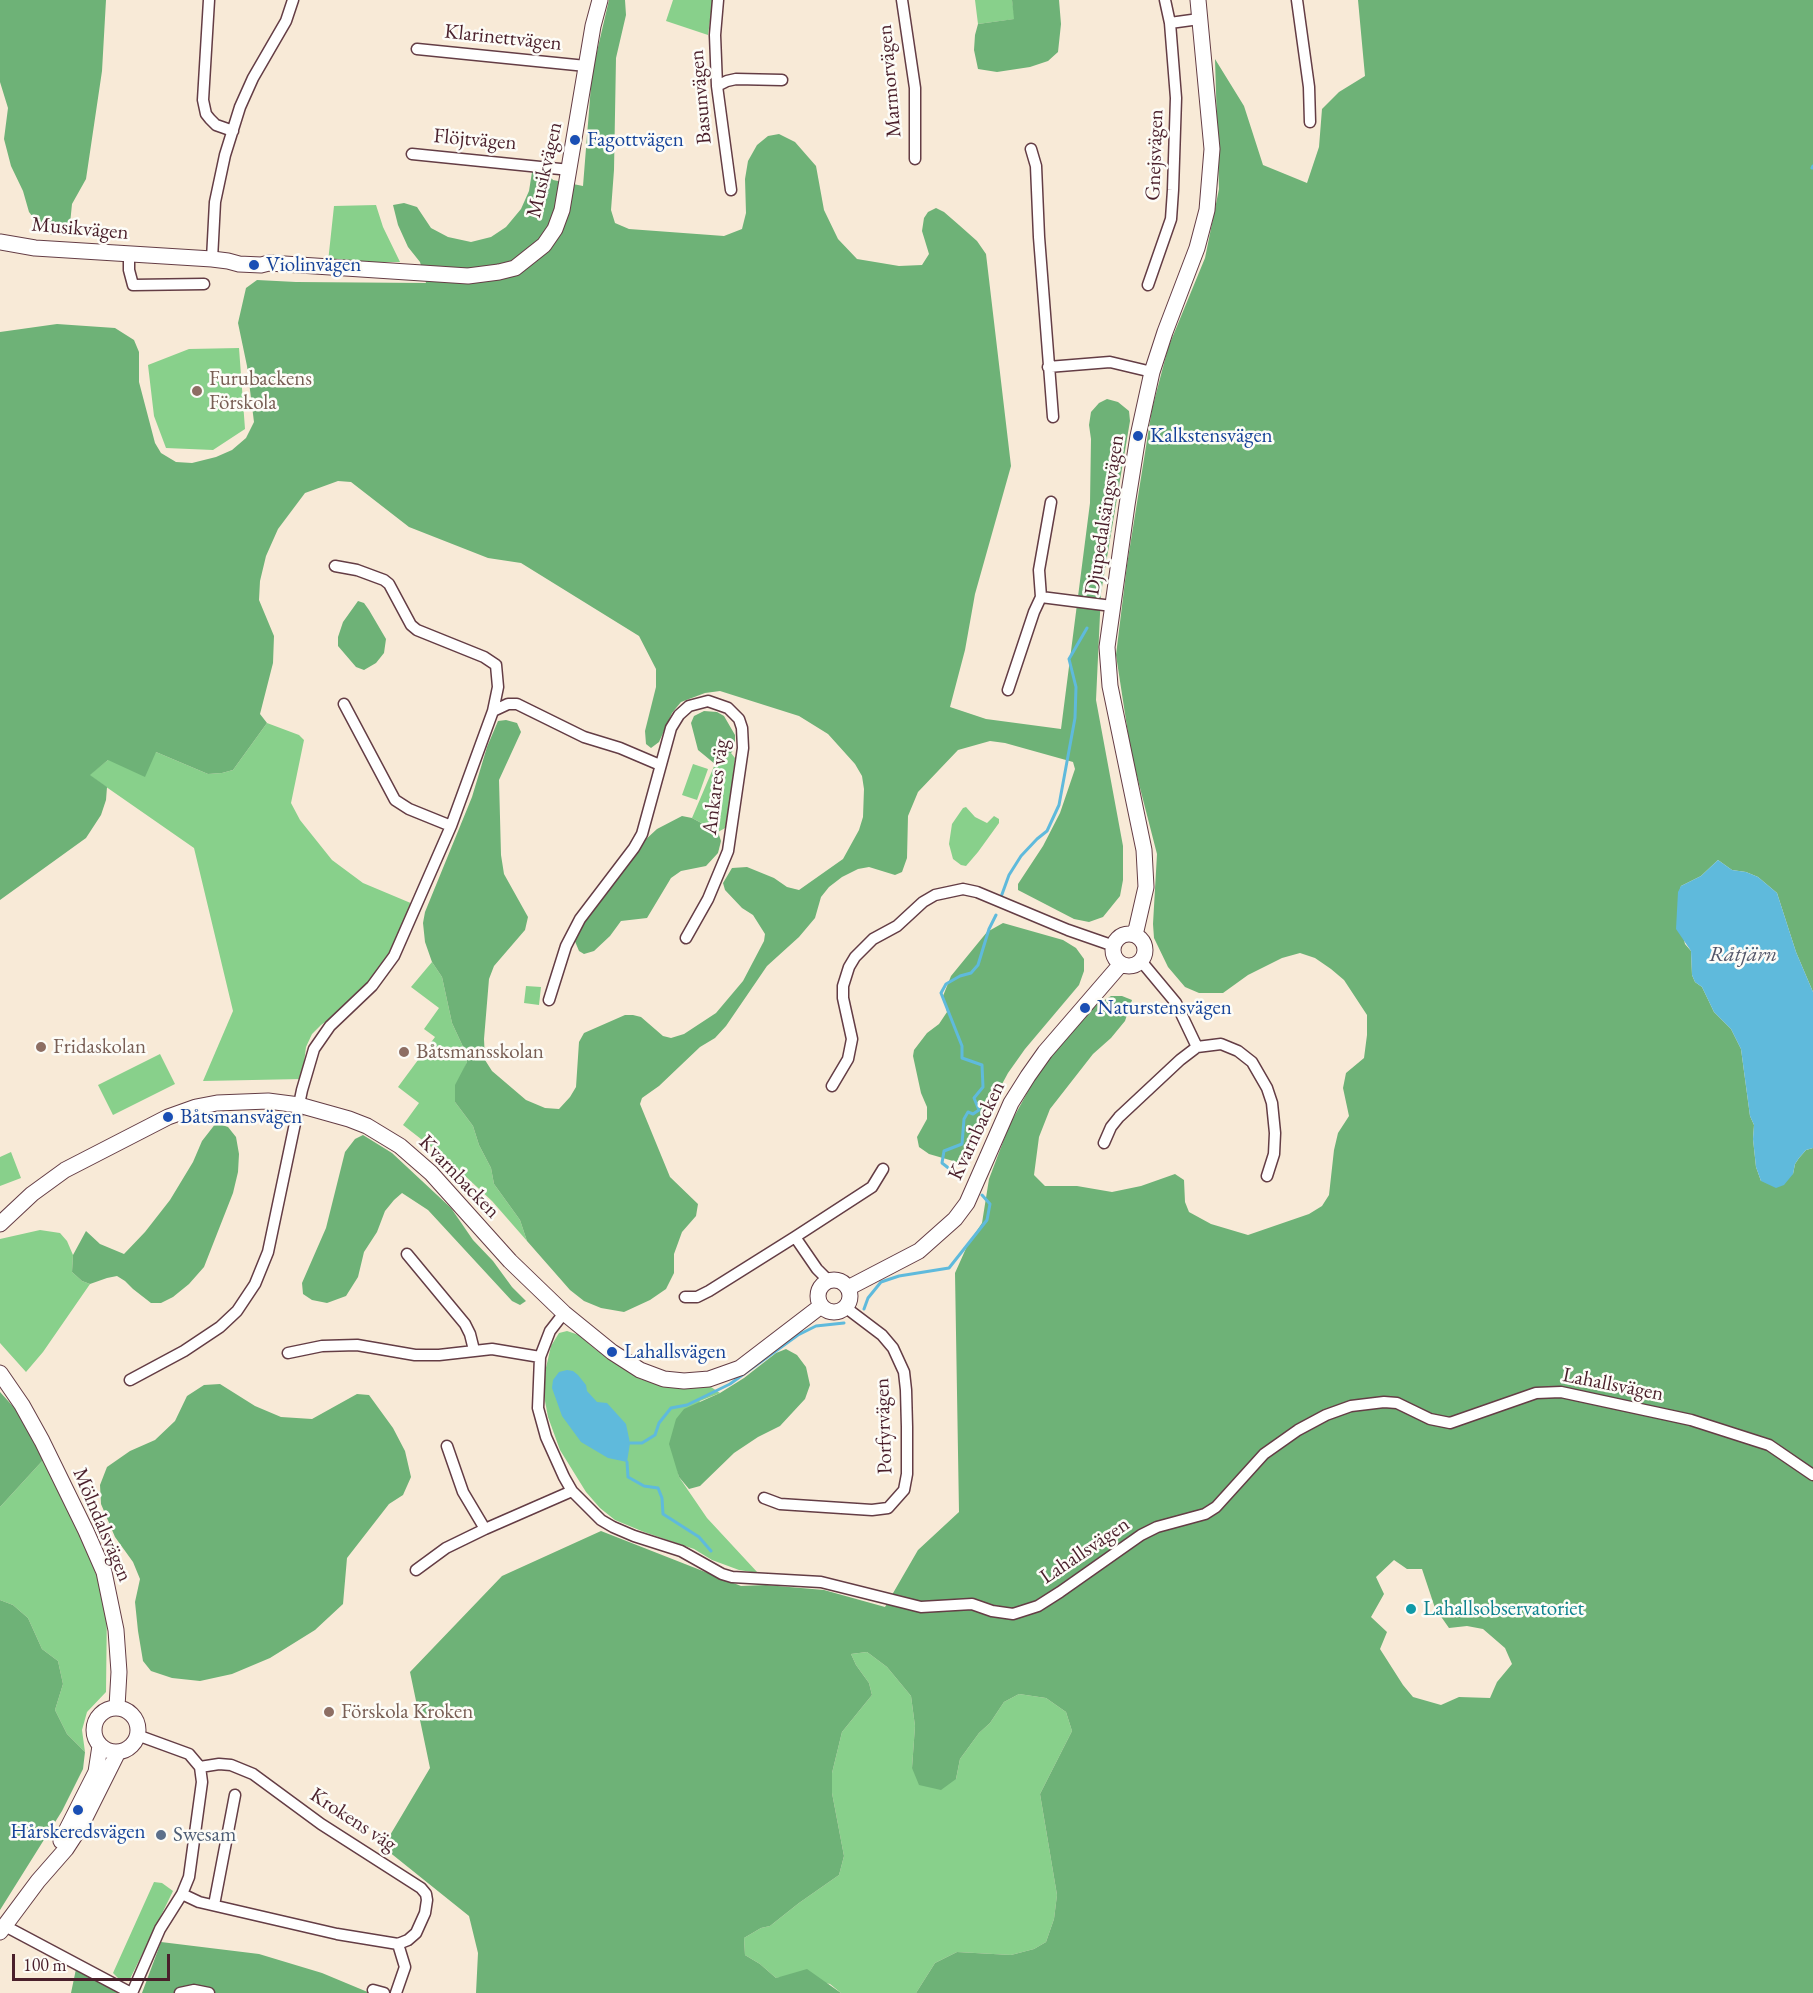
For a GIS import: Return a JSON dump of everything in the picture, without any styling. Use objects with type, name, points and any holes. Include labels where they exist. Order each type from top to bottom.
[{"type":"street","points":[[209,0],[203,100],[206,114],[210,119],[216,125],[232,131]]},
{"type":"street","points":[[212,259],[215,202],[232,131],[250,84],[286,21],[294,0]]},
{"type":"street","name":"Musikvägen","points":[[0,242],[35,248],[228,261],[240,258],[260,259],[269,263],[468,276],[515,268],[544,245],[555,229],[562,210],[586,66],[600,0]]},
{"type":"street","name":"Basunvägen","points":[[718,0],[715,35],[717,86],[731,190]]},
{"type":"street","name":"Marmorvägen","points":[[902,0],[915,88],[915,159]]},
{"type":"street","name":"Gnejsvägen","points":[[1148,285],[1171,219],[1177,124],[1170,22],[1166,0]]},
{"type":"street","name":"Djupedalsängsvägen","points":[[1135,935],[1142,910],[1146,876],[1144,850],[1110,686],[1107,647],[1136,447],[1152,372],[1197,249],[1207,210],[1212,149],[1198,0]]},
{"type":"street","points":[[1297,0],[1310,87],[1310,122]]},
{"type":"street","points":[[1170,22],[1199,19]]},
{"type":"street","name":"Klarinettvägen","points":[[417,49],[586,66]]},
{"type":"street","points":[[717,86],[736,79],[782,80]]},
{"type":"street","points":[[1030,148],[1036,166],[1038,237],[1053,417]]},
{"type":"street","name":"Flöjtvägen","points":[[412,154],[570,170]]},
{"type":"street","points":[[129,254],[129,270],[133,285],[204,284]]},
{"type":"street","points":[[1048,368],[1110,363],[1152,372]]},
{"type":"street","points":[[1008,690],[1041,597],[1038,570],[1052,502]]},
{"type":"street","points":[[130,1380],[203,1339],[232,1316],[246,1300],[268,1252],[310,1060],[319,1040],[372,986],[394,956],[451,826],[494,711],[498,687],[496,665],[484,657],[417,630],[411,625],[389,584],[384,580],[357,570],[335,566]]},
{"type":"street","points":[[1041,597],[1113,606]]},
{"type":"street","name":"Ankares väg","points":[[549,1000],[566,946],[579,919],[634,848],[642,834],[671,728],[679,715],[689,706],[698,702],[718,703],[728,708],[739,719],[743,748],[728,850],[708,899],[686,938]]},
{"type":"street","points":[[344,704],[395,800],[409,809],[451,826]]},
{"type":"street","points":[[494,711],[508,704],[517,704],[584,737],[620,748],[660,765]]},
{"type":"street","points":[[832,1086],[848,1059],[852,1039],[843,998],[843,986],[849,967],[855,957],[873,939],[897,926],[922,902],[935,895],[963,889],[977,892],[1068,930],[1114,946]]},
{"type":"street","points":[[1135,935],[1145,945],[1145,954],[1141,961],[1131,966],[1121,964],[1115,956],[1114,946],[1122,936],[1135,935]]},
{"type":"street","points":[[1141,961],[1176,1003],[1197,1047]]},
{"type":"street","name":"Kvarnbacken","points":[[848,1288],[919,1251],[955,1219],[966,1203],[1011,1103],[1028,1076],[1045,1052],[1121,964]]},
{"type":"street","points":[[1104,1143],[1111,1127],[1119,1117],[1156,1080],[1197,1047],[1221,1044],[1229,1046],[1252,1062],[1260,1074],[1272,1103],[1274,1154],[1267,1176]]},
{"type":"street","name":"Kvarnbacken","points":[[0,1224],[32,1194],[65,1170],[178,1113],[216,1103],[268,1101],[299,1105],[349,1119],[384,1135],[417,1159],[510,1262],[564,1313],[612,1352],[640,1370],[664,1379],[684,1381],[709,1379],[740,1368],[821,1306]]},
{"type":"street","points":[[685,1297],[697,1297],[710,1291],[795,1237],[872,1187],[883,1169]]},
{"type":"street","points":[[795,1237],[817,1269],[829,1281]]},
{"type":"street","points":[[407,1254],[465,1324],[474,1350]]},
{"type":"street","points":[[829,1281],[840,1281],[848,1288],[850,1296],[845,1307],[834,1312],[821,1306],[818,1298],[822,1285],[829,1281]]},
{"type":"street","name":"Porfyrvägen","points":[[764,1498],[780,1504],[872,1510],[888,1508],[904,1490],[907,1474],[906,1390],[901,1363],[882,1335],[845,1307]]},
{"type":"street","name":"Lahallsvägen","points":[[564,1313],[550,1331],[540,1357],[538,1408],[546,1437],[572,1491],[591,1511],[613,1527],[681,1551],[722,1574],[732,1577],[821,1582],[921,1607],[972,1604],[992,1611],[1013,1614],[1028,1610],[1060,1592],[1141,1535],[1157,1527],[1205,1514],[1216,1507],[1264,1454],[1298,1430],[1326,1415],[1351,1406],[1384,1402],[1397,1403],[1430,1419],[1450,1423],[1536,1393],[1561,1392],[1691,1420],[1769,1445],[1813,1475]]},
{"type":"street","points":[[288,1353],[322,1346],[349,1345],[439,1355],[492,1349],[540,1357]]},
{"type":"street","name":"Mölndalsvägen","points":[[0,1373],[16,1395],[42,1441],[104,1572],[116,1630],[119,1672],[117,1707]]},
{"type":"street","points":[[447,1446],[463,1492],[485,1529]]},
{"type":"street","points":[[416,1570],[446,1548],[572,1491]]},
{"type":"street","points":[[117,1707],[125,1709],[137,1723],[137,1735],[131,1746],[118,1752],[109,1751],[100,1746],[94,1737],[95,1721],[102,1712],[117,1707]]},
{"type":"street","points":[[118,1752],[81,1826],[66,1849],[38,1881],[2,1929],[132,1993],[160,1929],[182,1894],[189,1877],[202,1782],[200,1767],[189,1754],[137,1735]]},
{"type":"street","points":[[38,1881],[78,1810],[96,1772],[100,1746]]},
{"type":"street","name":"Krokens väg","points":[[200,1767],[219,1764],[246,1770],[321,1824],[421,1888],[427,1900],[423,1918],[416,1933],[408,1940],[398,1944]]},
{"type":"street","points":[[214,1905],[234,1795]]},
{"type":"street","points":[[182,1894],[199,1902],[337,1934],[398,1944],[405,1967],[396,1993]]},
{"type":"street","points":[[180,1993],[194,1990],[210,1993]]},
{"type":"green space","points":[[0,0],[106,0],[102,71],[86,179],[72,204],[70,224],[62,235],[52,235],[44,231],[29,212],[23,191],[11,166],[4,139],[8,108],[0,82]]},
{"type":"green space","points":[[609,0],[625,0],[626,15],[616,58],[611,210],[615,223],[629,229],[724,236],[742,229],[746,213],[745,179],[748,161],[757,145],[768,136],[779,134],[795,142],[816,166],[824,210],[838,239],[857,259],[899,266],[922,265],[929,254],[922,231],[924,218],[928,212],[936,208],[944,212],[977,241],[986,254],[1011,466],[975,594],[965,650],[950,707],[986,719],[1061,729],[1090,503],[1091,439],[1089,425],[1091,412],[1099,403],[1107,399],[1118,402],[1129,411],[1130,421],[1101,593],[1096,700],[1123,846],[1123,880],[1120,896],[1103,917],[1089,922],[1074,919],[1018,890],[1018,884],[1043,846],[1060,813],[1075,769],[1073,762],[990,741],[958,750],[918,792],[908,816],[907,858],[902,872],[895,875],[869,867],[858,869],[829,887],[821,897],[815,918],[799,937],[767,966],[726,1026],[659,1086],[642,1098],[640,1104],[670,1177],[698,1204],[696,1216],[682,1232],[674,1254],[674,1273],[666,1289],[650,1300],[624,1312],[601,1308],[584,1301],[570,1290],[527,1241],[520,1220],[494,1184],[491,1168],[479,1145],[473,1126],[455,1102],[455,1085],[467,1062],[465,1051],[452,1023],[442,977],[432,962],[425,942],[423,923],[425,912],[472,797],[487,747],[498,721],[506,720],[517,723],[521,732],[499,780],[501,855],[504,874],[528,917],[525,930],[494,966],[489,979],[484,1039],[485,1060],[492,1071],[526,1100],[545,1108],[559,1109],[576,1087],[579,1042],[584,1033],[625,1015],[633,1015],[641,1017],[663,1036],[671,1038],[684,1034],[716,1013],[743,981],[764,941],[765,934],[753,915],[742,908],[725,890],[723,883],[732,868],[747,867],[774,878],[787,887],[799,890],[843,859],[859,830],[863,817],[864,789],[862,776],[855,764],[828,734],[799,716],[720,691],[705,693],[681,702],[672,713],[659,742],[651,748],[646,744],[645,731],[656,687],[656,669],[639,636],[521,563],[488,558],[409,527],[351,482],[338,481],[305,493],[278,529],[266,556],[260,581],[259,600],[274,636],[273,663],[260,714],[267,723],[233,770],[208,774],[156,752],[145,777],[108,760],[90,775],[107,787],[101,815],[86,838],[0,900],[0,332],[57,324],[115,328],[134,340],[139,352],[139,382],[155,443],[161,453],[176,462],[192,463],[232,450],[246,438],[254,422],[247,366],[238,323],[246,288],[257,280],[426,283],[420,262],[408,247],[398,225],[393,205],[404,203],[417,207],[431,228],[448,237],[471,242],[491,237],[506,227],[521,209],[529,191],[532,172],[545,170],[553,180],[583,186],[592,73]]},
{"type":"green space","points":[[673,0],[713,0],[708,35],[666,21]]},
{"type":"green space","points":[[975,0],[1012,0],[1015,19],[978,24]]},
{"type":"green space","points":[[1012,0],[1059,0],[1061,24],[1058,52],[1048,61],[1030,67],[997,72],[978,69],[974,50],[978,24],[1014,19]]},
{"type":"green space","points":[[1358,0],[1813,0],[1813,992],[1796,952],[1777,893],[1758,877],[1732,870],[1718,860],[1701,876],[1681,886],[1678,915],[1685,944],[1691,951],[1692,975],[1695,982],[1702,987],[1714,1012],[1731,1029],[1741,1049],[1750,1116],[1754,1125],[1756,1167],[1761,1181],[1793,1174],[1799,1158],[1806,1150],[1813,1148],[1813,1993],[916,1993],[935,1963],[957,1952],[1011,1955],[1034,1949],[1046,1942],[1054,1919],[1057,1895],[1040,1794],[1072,1731],[1066,1712],[1046,1698],[1019,1694],[1004,1702],[990,1723],[979,1733],[960,1759],[956,1779],[941,1790],[919,1785],[912,1768],[915,1726],[911,1696],[887,1667],[867,1652],[851,1654],[869,1683],[872,1695],[842,1732],[832,1773],[832,1793],[844,1856],[839,1875],[770,1926],[761,1928],[744,1938],[745,1955],[776,1978],[807,1969],[841,1993],[476,1993],[478,1953],[469,1916],[383,1847],[430,1768],[410,1672],[502,1576],[601,1531],[741,1586],[766,1585],[824,1590],[885,1607],[918,1550],[959,1512],[955,1273],[968,1244],[982,1223],[989,1179],[1009,1126],[1033,1082],[1053,1052],[1095,1006],[1111,996],[1122,996],[1132,1000],[1125,1021],[1093,1054],[1050,1109],[1039,1137],[1034,1175],[1045,1186],[1077,1186],[1112,1192],[1141,1186],[1175,1174],[1184,1180],[1185,1202],[1189,1212],[1211,1224],[1248,1235],[1309,1214],[1322,1206],[1329,1195],[1338,1133],[1349,1116],[1343,1088],[1346,1073],[1364,1058],[1367,1015],[1344,980],[1315,958],[1300,953],[1282,958],[1248,975],[1223,993],[1199,993],[1185,987],[1168,967],[1154,938],[1157,854],[1131,753],[1116,655],[1127,565],[1152,409],[1168,348],[1205,258],[1219,189],[1215,59],[1244,106],[1263,165],[1307,183],[1319,147],[1322,109],[1339,92],[1365,76]],"holes":[[[1394,1560],[1407,1569],[1422,1569],[1435,1608],[1449,1628],[1467,1626],[1483,1629],[1505,1648],[1512,1664],[1497,1682],[1490,1698],[1459,1697],[1441,1705],[1413,1697],[1403,1685],[1380,1649],[1387,1632],[1371,1617],[1384,1594],[1376,1577]]]},
{"type":"green space","points":[[376,205],[383,227],[400,262],[328,262],[334,206]]},
{"type":"green space","name":"Furubackens Förskola","points":[[239,348],[245,429],[213,450],[166,448],[154,416],[148,365],[189,349]]},
{"type":"green space","points":[[358,601],[364,603],[386,639],[384,653],[376,663],[364,670],[356,667],[338,646],[338,637],[343,622]]},
{"type":"green space","points":[[704,711],[717,712],[724,716],[735,735],[735,748],[731,753],[723,755],[715,764],[698,750],[691,723],[694,716]]},
{"type":"green space","points":[[267,723],[299,735],[304,740],[291,803],[300,820],[332,860],[363,883],[413,904],[393,948],[377,974],[312,1034],[306,1047],[302,1079],[203,1081],[233,1011],[194,848],[89,775],[108,760],[156,752],[208,774],[233,770]]},
{"type":"green space","points":[[731,753],[735,758],[727,827],[718,832],[692,818],[715,764],[723,755]]},
{"type":"green space","points":[[693,764],[708,769],[697,800],[682,795]]},
{"type":"green space","points":[[966,807],[975,817],[987,823],[994,816],[999,819],[999,823],[966,866],[953,859],[949,844],[952,824]]},
{"type":"green space","points":[[682,816],[692,818],[718,832],[721,841],[718,853],[706,866],[681,871],[671,878],[647,918],[621,921],[610,936],[594,951],[584,954],[579,951],[574,939],[586,915],[644,841],[657,829]]},
{"type":"green space","points":[[1003,923],[1063,940],[1076,948],[1084,959],[1084,971],[1079,985],[1025,1049],[1008,1073],[988,1110],[967,1159],[960,1163],[929,1154],[919,1147],[917,1137],[927,1119],[927,1107],[921,1093],[913,1056],[914,1050],[927,1033],[939,1024],[947,1012],[943,996],[951,976],[987,932]]},
{"type":"green space","points":[[432,962],[442,977],[452,1023],[465,1051],[467,1062],[455,1102],[473,1126],[479,1145],[491,1168],[494,1184],[520,1220],[527,1241],[492,1201],[448,1160],[403,1125],[419,1103],[398,1087],[435,1037],[424,1029],[439,1008],[411,987]]},
{"type":"green space","points":[[526,986],[541,987],[539,1005],[524,1003]]},
{"type":"green space","points":[[160,1054],[175,1084],[113,1115],[98,1085]]},
{"type":"green space","points":[[216,1123],[228,1127],[236,1137],[239,1154],[238,1172],[233,1193],[204,1267],[189,1284],[161,1303],[151,1303],[117,1276],[90,1284],[82,1281],[72,1272],[73,1255],[86,1231],[100,1244],[124,1254],[170,1200],[193,1162],[202,1141]]},
{"type":"green space","points":[[363,1135],[392,1153],[451,1208],[473,1240],[526,1301],[520,1305],[512,1301],[428,1210],[402,1193],[385,1211],[377,1232],[364,1252],[358,1277],[346,1296],[327,1303],[312,1300],[303,1294],[302,1283],[326,1228],[345,1152],[355,1139]]},
{"type":"green space","points":[[11,1152],[21,1178],[0,1186],[0,1157]]},
{"type":"green space","points":[[40,1230],[60,1233],[67,1241],[73,1255],[72,1272],[82,1281],[90,1284],[43,1352],[26,1372],[0,1343],[0,1239]]},
{"type":"green space","points":[[567,1331],[579,1335],[595,1349],[640,1379],[668,1386],[708,1385],[720,1393],[700,1401],[676,1463],[679,1477],[707,1518],[758,1573],[739,1570],[712,1560],[694,1549],[615,1520],[586,1492],[560,1450],[548,1417],[542,1385],[551,1346],[559,1333]]},
{"type":"green space","points":[[786,1349],[797,1355],[806,1367],[810,1385],[805,1399],[780,1426],[734,1453],[700,1486],[689,1489],[679,1477],[669,1444],[676,1419],[684,1409],[720,1393],[776,1353]]},
{"type":"green space","points":[[220,1384],[255,1406],[281,1417],[312,1419],[357,1394],[369,1395],[393,1428],[405,1451],[411,1477],[403,1495],[389,1504],[347,1558],[343,1604],[315,1630],[270,1658],[232,1674],[200,1681],[172,1678],[151,1671],[143,1661],[135,1602],[140,1579],[133,1562],[115,1537],[101,1504],[100,1485],[107,1467],[130,1451],[155,1440],[175,1421],[187,1396],[204,1385]]},
{"type":"green space","points":[[0,1392],[19,1413],[44,1459],[0,1507]]},
{"type":"green space","points":[[44,1459],[81,1534],[107,1604],[106,1692],[87,1712],[82,1730],[85,1752],[67,1734],[55,1710],[63,1684],[58,1661],[42,1649],[28,1618],[13,1605],[0,1600],[0,1507]]},
{"type":"green space","points":[[0,1600],[13,1605],[28,1618],[42,1649],[58,1661],[63,1684],[55,1710],[67,1734],[85,1752],[83,1769],[62,1811],[0,1910]]},
{"type":"green space","points":[[867,1652],[887,1667],[911,1696],[915,1726],[912,1768],[956,1779],[960,1759],[979,1733],[990,1723],[1004,1702],[1019,1694],[1046,1698],[1066,1712],[1072,1731],[1040,1794],[1057,1895],[1054,1919],[1046,1942],[1034,1949],[1011,1955],[957,1952],[935,1963],[916,1993],[841,1993],[830,1984],[789,1976],[776,1978],[745,1955],[744,1938],[761,1928],[770,1926],[839,1875],[844,1856],[832,1793],[832,1773],[842,1732],[872,1695],[869,1683],[851,1654]]},
{"type":"green space","points":[[154,1882],[162,1883],[173,1891],[129,1981],[119,1979],[113,1973]]},
{"type":"green space","points":[[161,1942],[259,1954],[322,1973],[370,1993],[142,1993]]},
{"type":"green space","points":[[76,1969],[122,1993],[71,1993]]},
{"type":"water","name":"Råtjärn","points":[[1718,860],[1732,870],[1758,877],[1777,893],[1796,952],[1813,992],[1813,1148],[1806,1150],[1799,1158],[1793,1174],[1784,1185],[1776,1188],[1761,1181],[1756,1167],[1754,1125],[1750,1116],[1741,1049],[1731,1029],[1714,1012],[1702,987],[1695,982],[1692,975],[1691,951],[1676,929],[1678,892],[1681,886],[1701,876]]},
{"type":"water","points":[[567,1370],[578,1375],[586,1385],[587,1391],[597,1402],[607,1403],[626,1424],[630,1443],[627,1462],[608,1458],[581,1442],[562,1416],[552,1388],[553,1380],[559,1372]]},
{"type":"waterway","points":[[1001,897],[1009,875],[1021,856],[1047,831],[1059,805],[1075,718],[1076,687],[1069,659],[1087,628]]},
{"type":"waterway","points":[[960,1177],[942,1163],[944,1151],[962,1144],[964,1119],[968,1112],[973,1114],[979,1110],[974,1098],[983,1087],[982,1065],[962,1058],[962,1046],[941,993],[946,984],[971,973],[978,965],[989,929],[996,915]]},
{"type":"waterway","points":[[864,1309],[868,1298],[881,1282],[899,1276],[949,1268],[987,1220],[990,1204],[982,1195]]},
{"type":"waterway","points":[[630,1443],[642,1443],[655,1435],[659,1423],[671,1408],[687,1405],[730,1384],[798,1335],[816,1326],[844,1323]]},
{"type":"waterway","points":[[627,1462],[628,1477],[644,1486],[658,1488],[662,1498],[663,1514],[699,1537],[711,1551]]},
{"type":"place","name":"Fagottvägen","points":[[575,140]]},
{"type":"place","name":"Violinvägen","points":[[254,265]]},
{"type":"place","name":"Furubackens Förskola","points":[[197,391]]},
{"type":"place","name":"Kalkstensvägen","points":[[1138,436]]},
{"type":"place","name":"Naturstensvägen","points":[[1085,1008]]},
{"type":"place","name":"Fridaskolan","points":[[41,1047]]},
{"type":"place","name":"Båtsmansskolan","points":[[404,1052]]},
{"type":"place","name":"Båtsmansvägen","points":[[168,1117]]},
{"type":"place","name":"Lahallsvägen","points":[[612,1352]]},
{"type":"place","name":"Lahallsobservatoriet","points":[[1411,1609]]},
{"type":"place","name":"Förskola Kroken","points":[[329,1712]]},
{"type":"place","name":"Hårskeredsvägen","points":[[78,1810]]},
{"type":"place","name":"Swesam","points":[[161,1835]]}]
